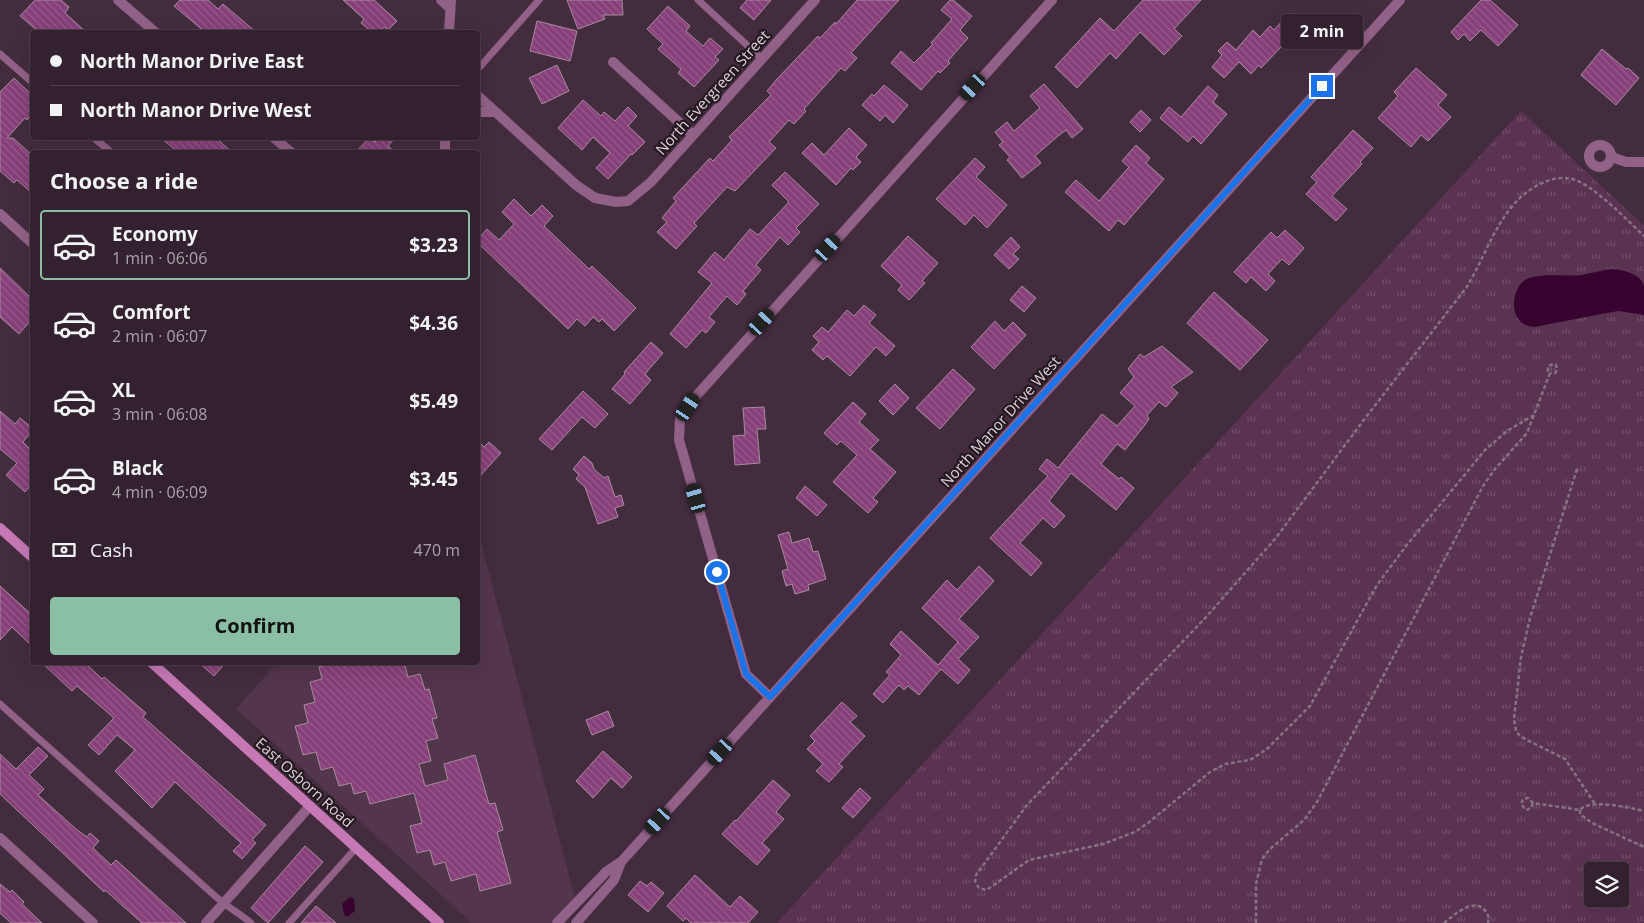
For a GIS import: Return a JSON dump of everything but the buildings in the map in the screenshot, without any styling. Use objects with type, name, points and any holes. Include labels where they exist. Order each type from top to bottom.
[{"type":"main road","points":[[0,528],[30,555]]},
{"type":"main road","name":"East Osborn Road","points":[[154,665],[439,923]]},
{"type":"street","points":[[118,0],[152,30]]},
{"type":"street","points":[[441,0],[451,4],[449,30]]},
{"type":"street","name":"North Evergreen Street","points":[[495,112],[576,185],[595,198],[616,202],[628,201],[651,182],[816,0]]},
{"type":"street","points":[[770,697],[746,674],[679,440],[680,419],[696,395],[1052,0]]},
{"type":"street","name":"North Manor Drive West","points":[[560,922],[606,872],[621,862],[1400,0]]},
{"type":"street","points":[[613,62],[693,135]]},
{"type":"street","points":[[480,98],[495,112]]},
{"type":"street","points":[[480,112],[495,112]]},
{"type":"street","points":[[276,140],[289,150]]},
{"type":"street","points":[[1612,157],[1626,162],[1644,162]]},
{"type":"street","points":[[0,214],[30,241]]},
{"type":"street","points":[[206,923],[310,806]]},
{"type":"street","points":[[0,838],[93,923]]},
{"type":"street","name":"North Manor Drive West","points":[[576,923],[614,880],[621,862]]},
{"type":"lane","points":[[480,67],[539,0]]},
{"type":"lane","points":[[698,0],[762,59]]},
{"type":"lane","points":[[0,54],[30,80]]},
{"type":"lane","points":[[96,140],[109,150]]},
{"type":"lane","points":[[0,704],[224,904],[237,911],[251,923]]},
{"type":"lane","points":[[289,923],[356,848]]},
{"type":"path","points":[[1534,415],[1507,430],[1485,450],[1406,546],[1377,585],[1310,706],[1267,750],[1250,760],[1225,764],[1210,772],[1135,832],[1103,844],[1029,860],[991,888],[986,890],[979,888],[975,881],[976,875],[1027,805],[1207,616],[1283,529],[1466,288],[1477,269],[1493,233],[1507,212],[1515,204],[1527,193],[1544,183],[1562,178],[1570,178],[1579,181],[1597,194],[1644,236]]},
{"type":"path","points":[[1256,923],[1256,884],[1262,859],[1270,849],[1304,820],[1312,810],[1483,486],[1495,469],[1524,439],[1550,373]]},
{"type":"path","points":[[1577,469],[1530,618],[1521,657],[1514,719],[1516,731],[1527,740],[1565,759],[1570,764],[1595,804]]},
{"type":"path","points":[[1533,803],[1531,808],[1526,810],[1521,804],[1523,799],[1528,798],[1533,803],[1580,810]]},
{"type":"path","points":[[1580,810],[1584,806],[1595,804],[1644,811]]},
{"type":"path","points":[[1580,810],[1580,814],[1592,823],[1644,847]]},
{"type":"path","points":[[1444,923],[1460,910],[1470,906],[1479,907],[1484,910],[1489,918],[1488,923]]},
{"type":"shaded area","points":[[1612,269],[1631,273],[1642,282],[1644,286],[1644,315],[1619,311],[1534,327],[1526,325],[1517,317],[1514,300],[1518,288],[1525,280],[1537,276],[1582,275]]},
{"type":"shaded area","points":[[480,539],[575,898],[552,923],[472,923],[236,709],[275,665],[480,665]]},
{"type":"shaded area","points":[[350,897],[354,899],[355,911],[347,917],[344,914],[342,904]]},
{"type":"green space","points":[[1521,111],[1644,226],[1644,923],[777,923]]},
{"type":"route","points":[[717,572],[746,674],[770,697],[1322,86]]}]
